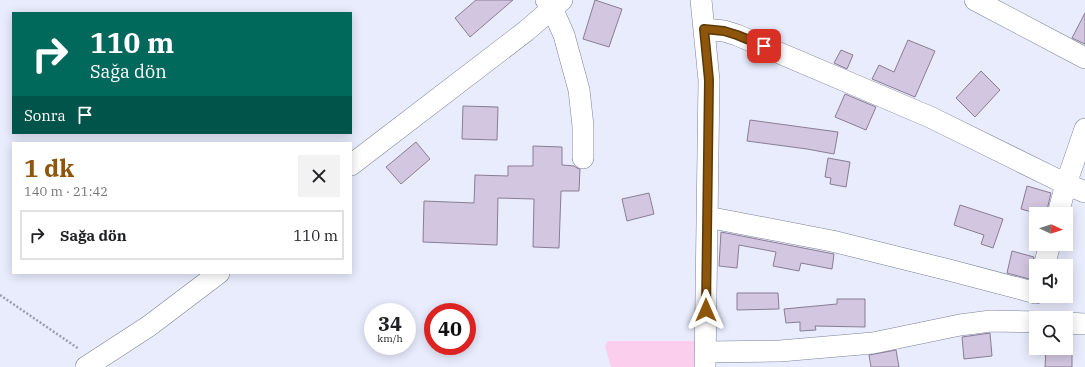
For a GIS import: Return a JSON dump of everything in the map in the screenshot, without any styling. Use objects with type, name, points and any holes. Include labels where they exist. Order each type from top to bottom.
[{"type":"street","points":[[701,0],[709,80],[706,360],[780,351],[873,343],[960,324],[991,321],[1029,322]]},
{"type":"street","points":[[975,0],[1085,58]]},
{"type":"street","points":[[352,163],[526,31],[553,3],[580,90],[583,126],[583,158]]},
{"type":"street","points":[[704,29],[724,31],[737,35],[930,117],[1085,192]]},
{"type":"street","points":[[1060,207],[1066,184],[1085,129]]},
{"type":"street","points":[[707,217],[832,241],[949,270],[1029,293]]},
{"type":"street","points":[[91,364],[149,326],[218,274]]},
{"type":"street","points":[[1073,323],[1085,324]]},
{"type":"path","points":[[0,295],[91,364]]},
{"type":"shaded area","points":[[608,341],[706,341],[705,367],[611,367],[605,346]]},
{"type":"building","points":[[476,0],[513,0],[470,37],[455,18]]},
{"type":"building","points":[[595,0],[622,9],[609,47],[583,39]]},
{"type":"building","points":[[1085,13],[1085,44],[1072,38]]},
{"type":"building","points":[[908,40],[935,51],[915,97],[872,79],[879,65],[894,72]]},
{"type":"building","points":[[841,50],[853,55],[847,69],[834,63]]},
{"type":"building","points":[[981,71],[1000,90],[975,117],[956,98]]},
{"type":"building","points":[[845,94],[876,107],[866,130],[835,117]]},
{"type":"building","points":[[463,106],[498,107],[497,140],[462,139]]},
{"type":"building","points":[[750,120],[838,132],[834,154],[747,141]]},
{"type":"building","points":[[416,142],[430,159],[401,184],[386,167]]},
{"type":"building","points":[[533,146],[562,147],[562,165],[574,166],[580,169],[579,191],[561,191],[559,248],[533,247],[534,199],[498,198],[497,245],[423,242],[424,201],[474,203],[475,175],[508,176],[508,166],[533,166]]},
{"type":"building","points":[[828,158],[850,162],[846,187],[830,184],[831,178],[825,177]]},
{"type":"building","points":[[1027,186],[1051,193],[1048,207],[1029,207],[1029,211],[1021,209]]},
{"type":"building","points":[[649,193],[654,214],[627,221],[622,199]]},
{"type":"building","points":[[960,205],[1003,219],[993,248],[981,244],[984,235],[954,225]]},
{"type":"building","points":[[721,232],[834,254],[832,269],[801,263],[799,271],[773,266],[776,252],[739,245],[737,268],[719,266]]},
{"type":"building","points":[[1012,251],[1034,257],[1033,259],[1029,259],[1029,279],[1007,273]]},
{"type":"building","points":[[737,293],[778,293],[779,309],[737,310]]},
{"type":"building","points":[[837,299],[865,299],[865,327],[815,326],[816,330],[800,331],[800,322],[786,323],[784,309],[837,304]]},
{"type":"building","points":[[990,333],[992,356],[964,359],[962,337]]},
{"type":"building","points":[[896,350],[899,367],[871,367],[869,355]]},
{"type":"building","points":[[1046,355],[1072,355],[1072,367],[1045,367]]},
{"type":"route","points":[[706,310],[709,80],[704,29],[724,31],[764,46]]}]
